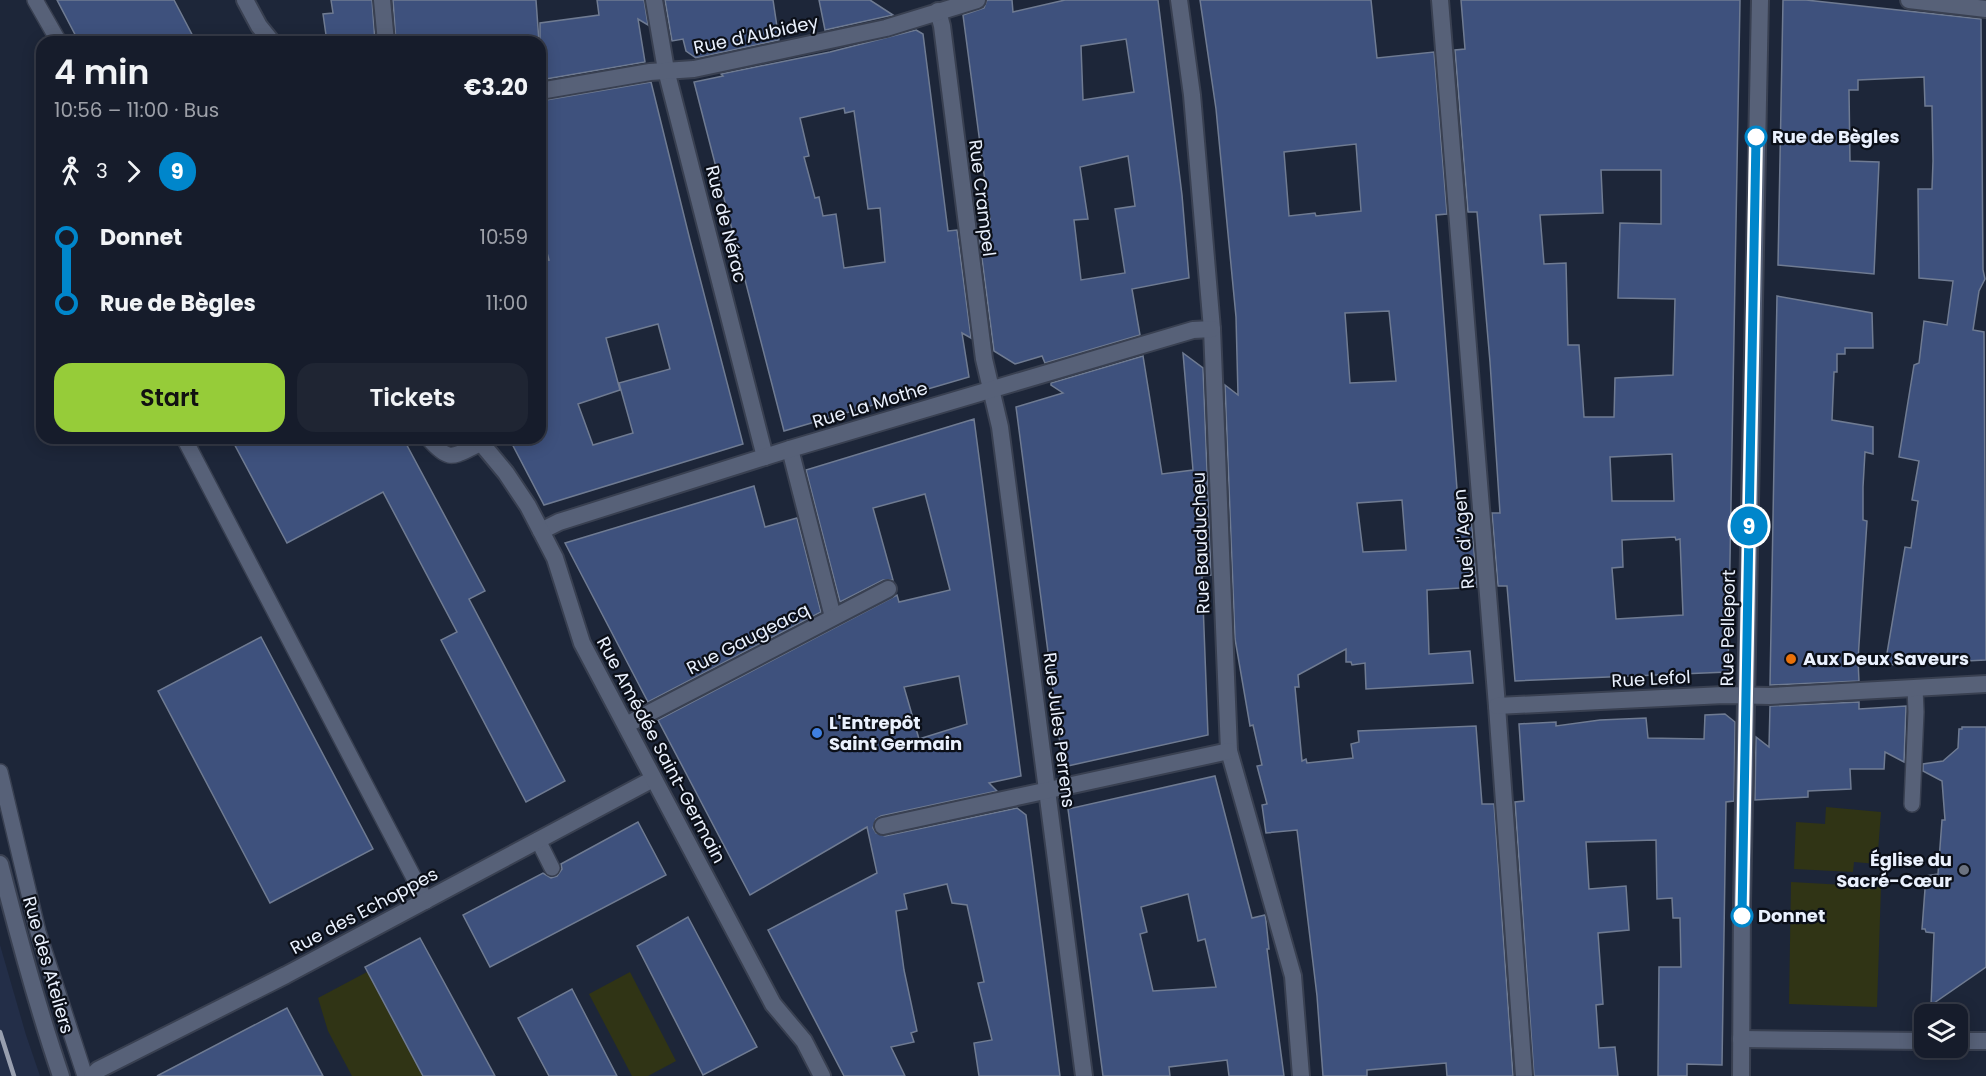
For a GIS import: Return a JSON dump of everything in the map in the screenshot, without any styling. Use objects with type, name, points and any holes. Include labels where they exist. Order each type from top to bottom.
[{"type":"street","points":[[245,0],[267,36]]},
{"type":"street","points":[[382,0],[385,36]]},
{"type":"street","name":"Rue de Nérac","points":[[654,0],[666,70],[765,457]]},
{"type":"street","name":"Rue d'Aubidey","points":[[546,90],[666,70],[694,69],[886,28],[976,0]]},
{"type":"street","name":"Rue Bauducheu","points":[[1179,0],[1192,95],[1212,329],[1229,751],[1293,976],[1301,1076]]},
{"type":"street","name":"Rue d'Agen","points":[[1440,0],[1497,706],[1524,1076]]},
{"type":"street","name":"Rue Pelleport","points":[[1741,1076],[1760,0]]},
{"type":"street","points":[[1909,0],[1986,9]]},
{"type":"street","name":"Rue Crampel","points":[[938,11],[942,26],[984,359],[990,389]]},
{"type":"street","name":"Rue La Mothe","points":[[541,531],[559,522],[790,449],[1193,330],[1212,329]]},
{"type":"street","name":"Rue Jules Perrens","points":[[990,389],[1000,427],[1084,1076]]},
{"type":"street","name":"Rue Amédée Saint-Germain","points":[[482,444],[506,473],[528,506],[555,558],[582,643],[772,1004],[804,1041],[822,1076]]},
{"type":"street","points":[[790,449],[833,617]]},
{"type":"street","name":"Rue Gaugeacq","points":[[626,725],[888,589]]},
{"type":"street","name":"Rue Lefol","points":[[1497,706],[1986,684]]},
{"type":"street","points":[[884,826],[1229,751]]},
{"type":"street","name":"Rue des Echoppes","points":[[92,1076],[98,1070],[279,979],[653,779]]},
{"type":"street","name":"Rue des Ateliers","points":[[0,864],[19,940],[61,1076]]},
{"type":"street","points":[[1741,1039],[1914,1041]]},
{"type":"street","points":[[1968,1041],[1986,1041]]},
{"type":"lane","points":[[35,0],[56,36]]},
{"type":"lane","points":[[187,444],[257,573],[426,901]]},
{"type":"lane","points":[[433,444],[439,451],[452,457],[474,444]]},
{"type":"lane","points":[[1912,804],[1915,688]]},
{"type":"lane","points":[[0,772],[38,932],[66,1024],[85,1076]]},
{"type":"lane","points":[[538,840],[552,868]]},
{"type":"shaded area","points":[[0,945],[26,1035],[40,1076],[0,1076]]},
{"type":"green space","points":[[1826,807],[1881,812],[1877,864],[1854,862],[1853,872],[1794,869],[1796,822],[1825,824]]},
{"type":"green space","points":[[1791,882],[1881,887],[1877,1007],[1789,1004]]},
{"type":"green space","points":[[367,972],[423,1076],[352,1076],[328,1031],[318,998]]},
{"type":"green space","points":[[630,972],[676,1061],[648,1076],[632,1076],[589,994]]},
{"type":"building","points":[[57,0],[174,0],[193,36],[76,36]]},
{"type":"building","points":[[331,0],[372,0],[375,36],[326,36],[323,14],[333,13]]},
{"type":"building","points":[[393,0],[536,0],[539,36],[396,36]]},
{"type":"building","points":[[597,0],[644,0],[648,25],[638,19],[645,62],[546,79],[546,36],[540,36],[540,23],[599,15]]},
{"type":"building","points":[[665,0],[773,0],[779,40],[696,58],[686,51],[683,39],[672,41]]},
{"type":"building","points":[[819,0],[870,0],[893,15],[825,30]]},
{"type":"building","points":[[987,0],[1012,0],[1013,12],[1065,0],[1158,0],[1182,195],[1189,278],[1132,289],[1140,335],[1045,363],[1042,356],[1015,364],[994,351],[978,228],[990,226],[990,219],[963,15],[984,8]],"holes":[[[1126,39],[1134,92],[1083,100],[1081,46]],[[1128,156],[1135,206],[1115,209],[1125,273],[1081,280],[1074,220],[1088,219],[1080,167]]]},
{"type":"building","points":[[1200,0],[1371,0],[1377,58],[1434,52],[1447,214],[1436,215],[1459,515],[1471,515],[1477,587],[1427,590],[1429,654],[1470,651],[1473,683],[1366,689],[1365,663],[1352,665],[1351,662],[1346,662],[1346,649],[1298,675],[1299,687],[1295,687],[1302,761],[1306,759],[1307,763],[1353,758],[1351,744],[1359,742],[1358,731],[1476,726],[1482,804],[1494,804],[1513,1076],[1447,1076],[1446,1063],[1367,1070],[1367,1076],[1323,1076],[1317,996],[1297,830],[1266,833],[1262,805],[1267,804],[1257,766],[1262,765],[1253,725],[1250,726],[1235,639],[1225,385],[1238,395],[1236,317],[1216,109]],"holes":[[[1356,144],[1361,211],[1316,216],[1315,213],[1289,216],[1284,152]],[[1389,311],[1396,381],[1350,383],[1345,313]],[[1402,500],[1406,550],[1363,552],[1357,503]]]},
{"type":"building","points":[[1461,0],[1740,0],[1728,672],[1515,681],[1507,586],[1498,586],[1492,513],[1500,513],[1490,362],[1477,212],[1468,212],[1455,50],[1465,49]],"holes":[[[1601,170],[1661,170],[1661,224],[1620,223],[1618,298],[1675,299],[1673,375],[1615,378],[1614,417],[1584,417],[1579,345],[1568,345],[1566,263],[1544,264],[1540,215],[1603,213]],[[1672,454],[1674,501],[1612,501],[1610,457]],[[1675,537],[1676,540],[1680,539],[1683,615],[1616,619],[1612,568],[1623,567],[1622,540]]]},
{"type":"building","points":[[1783,0],[1806,0],[1981,19],[1983,270],[1985,279],[1979,291],[1973,330],[1984,332],[1986,660],[1885,665],[1905,547],[1911,548],[1918,501],[1912,500],[1919,461],[1899,457],[1914,365],[1919,363],[1924,321],[1947,325],[1953,281],[1919,278],[1918,189],[1932,189],[1933,161],[1932,106],[1925,106],[1924,77],[1858,80],[1858,90],[1849,90],[1850,161],[1879,162],[1874,274],[1778,265]]},
{"type":"building","points":[[916,30],[923,34],[948,231],[957,230],[971,338],[962,333],[969,377],[784,431],[694,82],[723,76],[721,74],[830,52]],"holes":[[[844,108],[845,113],[854,111],[868,209],[880,208],[885,262],[844,268],[836,214],[823,216],[819,197],[815,198],[804,157],[809,156],[800,118]]]},
{"type":"building","points":[[651,82],[743,444],[544,505],[512,444],[546,444],[546,260],[549,260],[546,249],[546,100]],"holes":[[[658,324],[670,369],[619,383],[633,433],[593,445],[578,404],[620,390],[606,338]]]},
{"type":"building","points":[[1777,296],[1872,313],[1873,348],[1845,348],[1845,354],[1837,354],[1832,420],[1873,427],[1873,454],[1865,452],[1863,487],[1863,520],[1867,521],[1858,660],[1859,681],[1770,685]]},
{"type":"building","points":[[1183,353],[1203,368],[1211,575],[1202,576],[1208,735],[1063,767],[1016,407],[1063,393],[1051,383],[1143,356],[1162,474],[1193,470]]},
{"type":"building","points":[[974,419],[1021,776],[989,783],[997,791],[881,816],[876,819],[873,828],[876,833],[885,836],[1017,808],[1026,815],[1060,1076],[979,1076],[974,1043],[992,1040],[978,983],[984,982],[967,905],[952,903],[947,884],[904,894],[907,909],[896,911],[904,970],[917,1031],[911,1033],[914,1042],[891,1047],[905,1076],[844,1076],[768,930],[877,873],[867,827],[750,895],[658,720],[897,595],[899,602],[950,590],[925,494],[873,508],[893,580],[883,580],[840,602],[806,470]],"holes":[[[959,676],[967,724],[919,739],[904,687]]]},
{"type":"building","points":[[234,444],[406,444],[485,591],[469,599],[565,781],[526,802],[441,640],[457,632],[383,492],[287,543]]},
{"type":"building","points":[[754,486],[765,527],[797,518],[821,612],[648,702],[565,543]]},
{"type":"building","points":[[261,637],[373,849],[270,903],[158,691]]},
{"type":"building","points":[[1859,702],[1859,709],[1906,706],[1904,762],[1885,752],[1884,769],[1850,769],[1851,789],[1808,791],[1808,797],[1755,800],[1756,737],[1769,747],[1770,706]]},
{"type":"building","points":[[1725,714],[1735,722],[1734,801],[1726,802],[1722,1065],[1687,1064],[1687,1076],[1658,1076],[1659,967],[1681,967],[1680,918],[1673,918],[1672,898],[1657,899],[1656,840],[1586,842],[1589,889],[1626,886],[1629,930],[1598,933],[1603,1004],[1596,1005],[1599,1048],[1615,1047],[1618,1076],[1534,1076],[1515,802],[1524,801],[1519,724],[1556,722],[1556,726],[1600,720],[1646,718],[1648,738],[1704,739],[1705,715]]},
{"type":"building","name":"Église du Sacré-Cœur","points":[[1962,727],[1986,727],[1986,967],[1931,1004],[1934,933],[1922,929],[1926,876],[1938,874],[1942,820],[1945,820],[1942,781],[1923,771],[1923,764],[1943,761],[1958,748],[1959,729]]},
{"type":"building","points":[[1215,776],[1252,918],[1265,915],[1269,949],[1267,949],[1284,1076],[1229,1076],[1227,1060],[1169,1067],[1170,1076],[1103,1076],[1068,809]],"holes":[[[1188,894],[1198,941],[1205,939],[1216,987],[1153,991],[1140,934],[1147,932],[1141,907]]]},
{"type":"building","points":[[638,822],[666,875],[490,967],[463,915],[543,873],[551,878],[557,876],[562,869],[561,864]]},
{"type":"building","points":[[688,917],[757,1047],[703,1075],[637,946]]},
{"type":"building","points":[[420,938],[495,1076],[423,1076],[365,967]]},
{"type":"building","points":[[572,989],[617,1076],[549,1076],[518,1018]]},
{"type":"building","points":[[287,1008],[323,1076],[157,1076]]},
{"type":"railway","points":[[0,1032],[14,1076]]},
{"type":"bus line","name":"9","points":[[1742,916],[1756,137]]},
{"type":"place","name":"Rue de Bègles","points":[[1756,137]]},
{"type":"place","name":"Aux Deux Saveurs","points":[[1791,659]]},
{"type":"place","name":"L'Entrepôt Saint Germain","points":[[817,733]]},
{"type":"place","name":"Église du Sacré-Cœur","points":[[1964,870]]},
{"type":"place","name":"Donnet","points":[[1742,916]]}]
